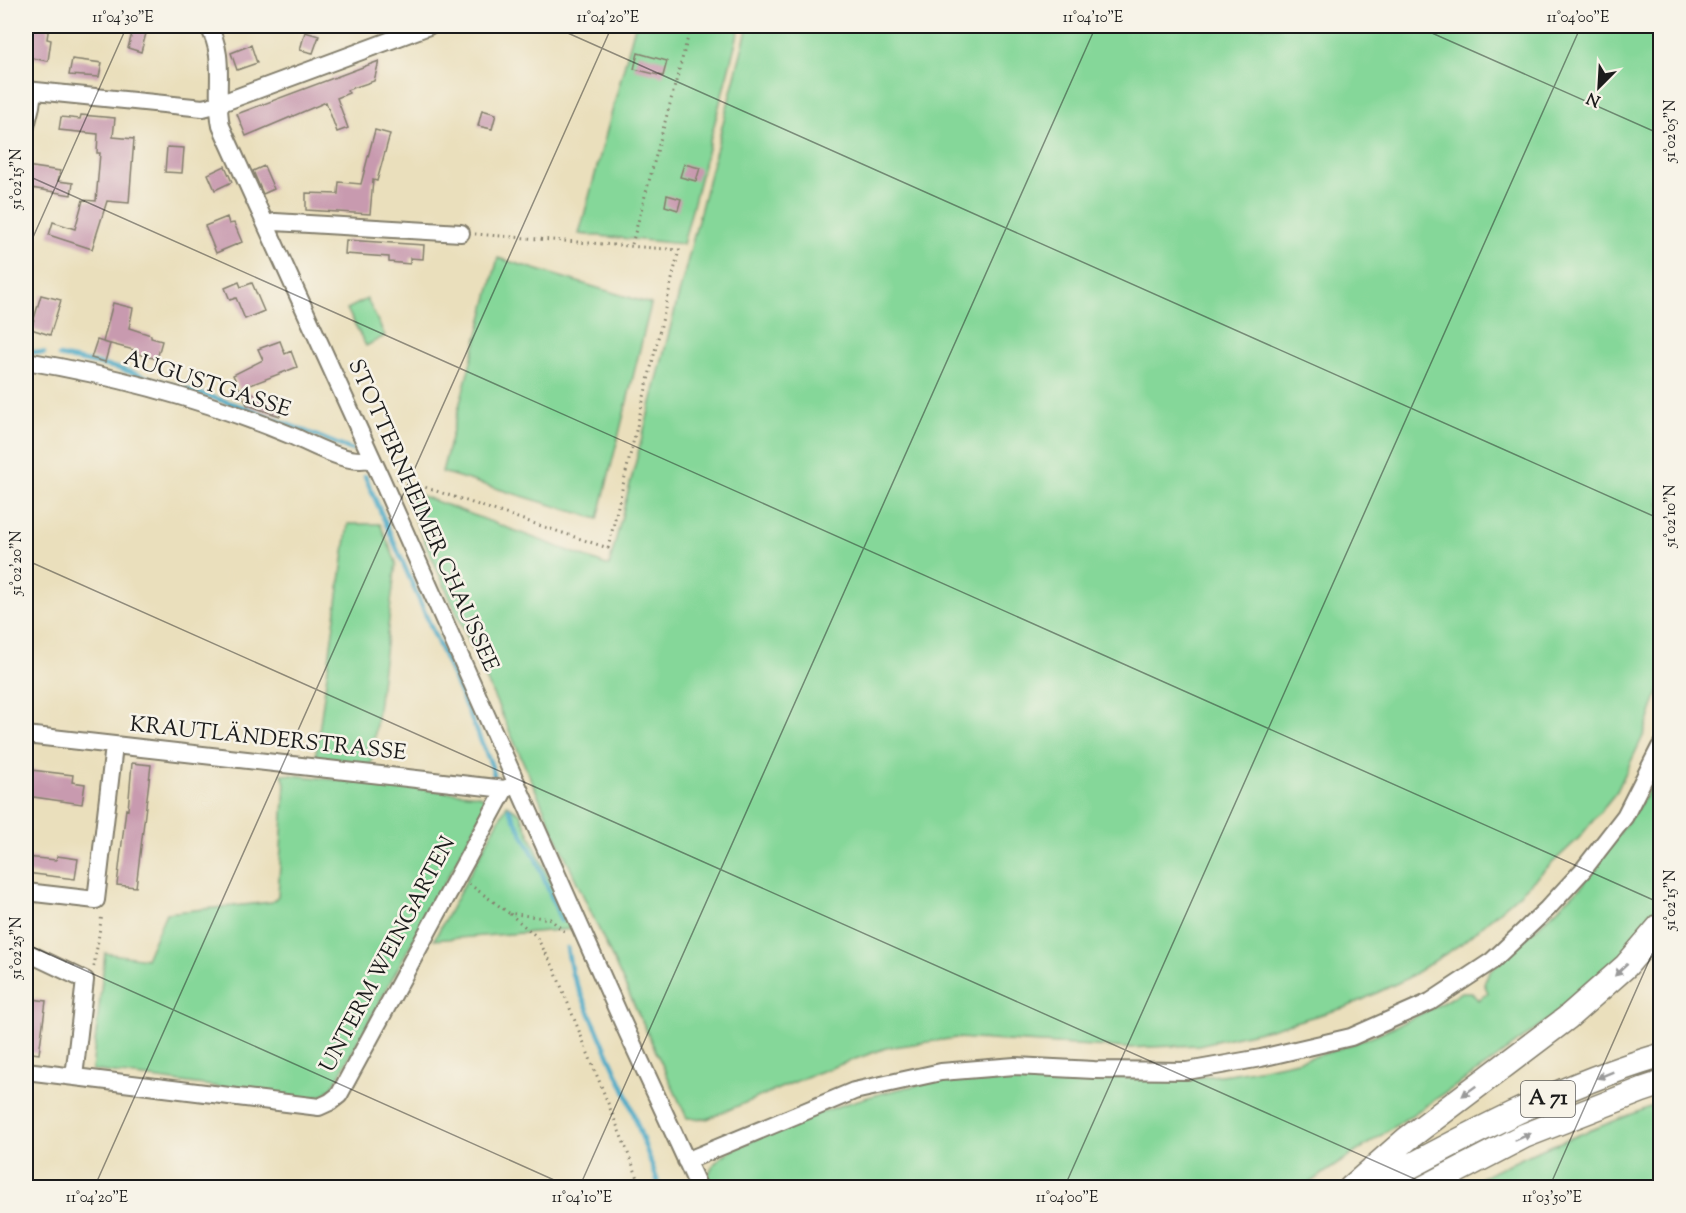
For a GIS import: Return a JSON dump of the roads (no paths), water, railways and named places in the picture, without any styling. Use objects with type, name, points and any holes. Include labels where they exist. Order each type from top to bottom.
[{"type":"highway","points":[[1351,1188],[1407,1139],[1566,1018],[1626,966],[1660,927]]},
{"type":"highway","name":"A 71","points":[[1370,1188],[1518,1111],[1633,1064],[1660,1056]]},
{"type":"highway","name":"A 71","points":[[1424,1188],[1524,1136],[1660,1084]]},
{"type":"street","name":"STOTTERNHEIMER CHAUSSEE","points":[[208,26],[219,50],[221,126],[381,478],[511,787],[536,826],[699,1188]]},
{"type":"street","points":[[26,126],[32,106],[29,91],[203,108],[429,26]]},
{"type":"street","points":[[267,225],[275,222],[461,233]]},
{"type":"street","name":"AUGUSTGASSE","points":[[26,360],[159,390],[273,429],[348,459],[365,461],[372,458]]},
{"type":"street","name":"KRAUTLÄNDERSTRASSE","points":[[26,735],[511,787]]},
{"type":"street","points":[[26,892],[96,900],[114,746]]},
{"type":"street","points":[[686,1161],[854,1091],[941,1072],[1016,1066],[1187,1071],[1261,1058],[1351,1037],[1430,1002],[1492,961],[1547,909],[1583,870],[1625,816],[1660,747]]},
{"type":"street","name":"UNTERM WEINGARTEN","points":[[26,1071],[318,1107],[330,1102],[339,1095],[458,876],[511,787]]},
{"type":"street","points":[[26,952],[85,980],[74,1077]]},
{"type":"waterway","points":[[26,351],[44,353]]},
{"type":"waterway","points":[[59,356],[117,368],[250,409],[352,450]]},
{"type":"waterway","points":[[365,476],[494,775]]},
{"type":"waterway","points":[[509,809],[536,859],[561,921]]},
{"type":"waterway","points":[[567,948],[572,974],[628,1098],[660,1188]]}]
